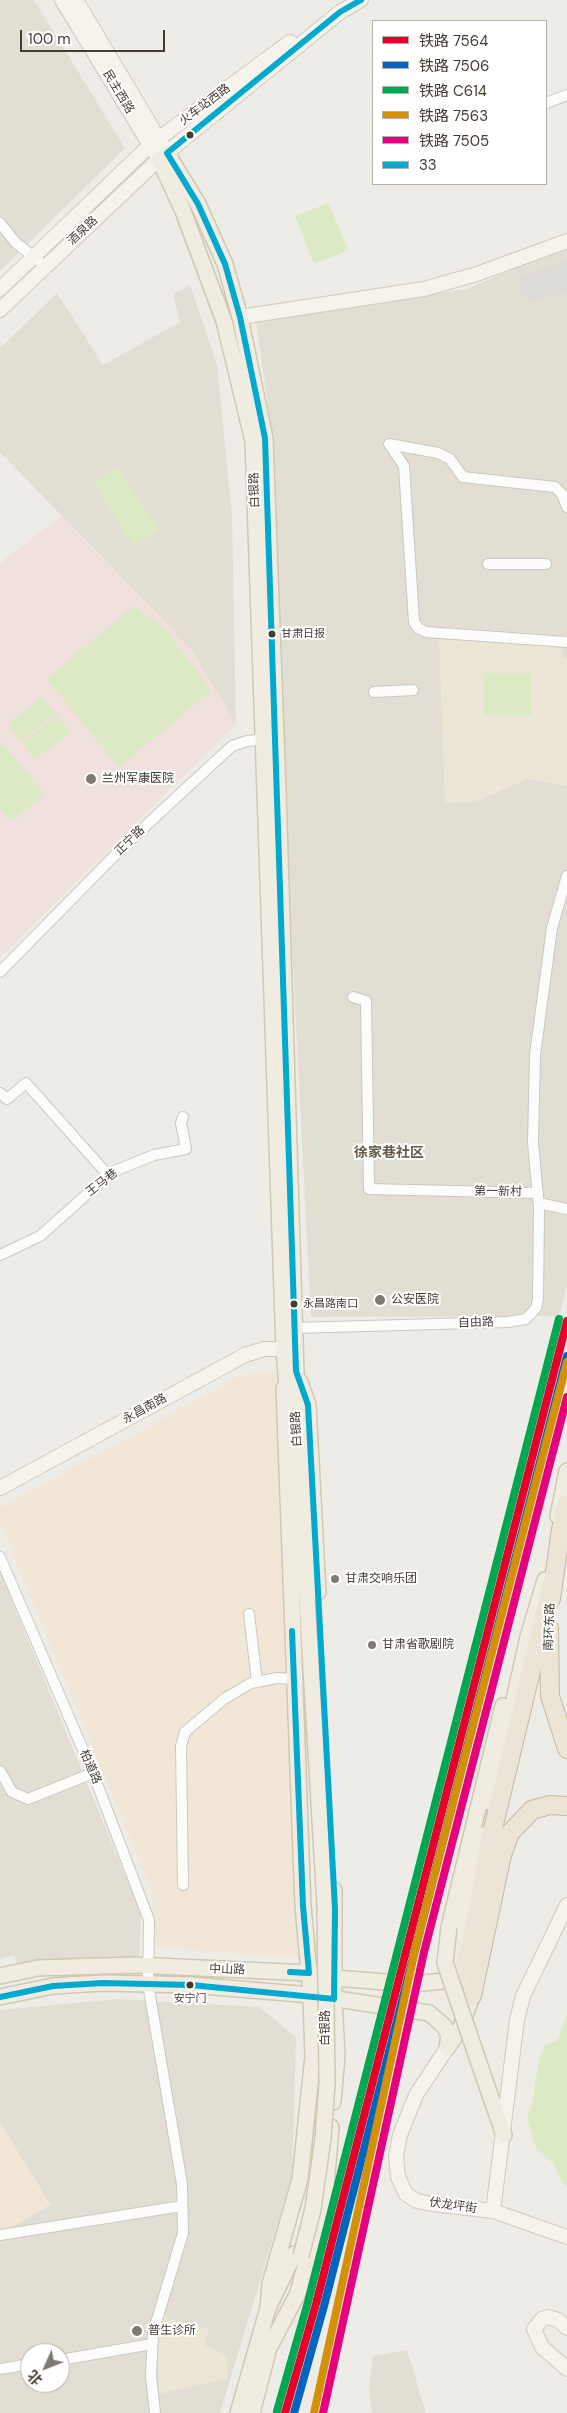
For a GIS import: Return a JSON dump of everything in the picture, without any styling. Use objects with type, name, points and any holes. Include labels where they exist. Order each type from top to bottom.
[{"type":"highway","name":"南环东路","points":[[567,1504],[551,1588],[548,1637],[550,1696],[567,1749]]},
{"type":"highway","points":[[454,1980],[464,1966],[471,1946],[491,1837],[551,1588]]},
{"type":"highway","points":[[472,1996],[502,1855],[510,1833],[532,1810],[550,1805],[567,1806]]},
{"type":"main road","name":"民主西路","points":[[62,0],[155,142]]},
{"type":"main road","name":"民主西路","points":[[76,0],[163,156]]},
{"type":"main road","name":"火车站西路","points":[[155,142],[347,0]]},
{"type":"main road","name":"火车站西路","points":[[163,156],[340,12],[361,0]]},
{"type":"main road","name":"酒泉路","points":[[0,289],[155,142]]},
{"type":"main road","name":"酒泉路","points":[[0,310],[163,156]]},
{"type":"main road","name":"白银路","points":[[163,156],[194,197],[225,264],[240,317],[265,438],[271,739],[290,1349],[325,1905],[327,2084],[323,2138],[313,2209],[269,2348],[252,2413]]},
{"type":"main road","name":"白银路","points":[[163,156],[224,321],[254,440],[271,739],[295,1328],[290,1349]]},
{"type":"main road","points":[[240,317],[424,289],[477,274],[567,241]]},
{"type":"main road","name":"永昌南路","points":[[0,1488],[245,1355],[264,1349],[290,1349]]},
{"type":"main road","points":[[268,2308],[270,2284],[300,2179],[313,2057],[311,1995],[303,1906],[284,1409],[291,1372]]},
{"type":"main road","points":[[269,2348],[298,2294],[326,2186],[337,2056],[334,1998],[335,1909],[308,1405],[291,1372]]},
{"type":"main road","points":[[446,2048],[461,2027],[472,1996],[470,1979],[467,1976],[454,1980],[454,1966],[528,1637],[546,1578],[567,1471]]},
{"type":"main road","points":[[504,2135],[445,1963],[449,1927],[489,1754],[519,1654],[528,1637]]},
{"type":"main road","points":[[493,2211],[517,2020],[523,1996],[567,1905]]},
{"type":"main road","name":"中山路","points":[[0,1976],[38,1968],[135,1965],[309,1973],[334,1978],[413,1984],[454,1980]]},
{"type":"main road","name":"中山路","points":[[0,1997],[53,1986],[148,1984],[311,1995],[429,2013],[444,2026],[449,2035],[446,2048]]},
{"type":"main road","name":"伏龙坪街","points":[[446,2048],[416,2095],[400,2135],[396,2156],[398,2177],[406,2194],[417,2201],[493,2211],[567,2237]]},
{"type":"main road","name":"白银路","points":[[238,2413],[268,2308],[298,2255]]},
{"type":"main road","points":[[567,2328],[558,2320],[548,2318],[542,2319],[534,2329],[542,2347],[567,2369]]},
{"type":"street","points":[[547,103],[567,95]]},
{"type":"street","points":[[0,223],[16,243],[45,266]]},
{"type":"street","points":[[567,507],[562,494],[555,487],[463,477],[450,459],[438,453],[389,444],[404,466],[414,622],[418,628],[426,632],[567,642]]},
{"type":"street","points":[[488,564],[546,564]]},
{"type":"street","points":[[374,692],[413,690]]},
{"type":"street","name":"正宁路","points":[[0,972],[126,844],[232,746],[247,741],[271,739]]},
{"type":"street","name":"第一新村","points":[[354,997],[366,1001],[369,1190],[538,1198],[532,1143],[535,1055],[552,928],[567,876]]},
{"type":"street","points":[[0,1093],[7,1099],[26,1083],[108,1176]]},
{"type":"street","name":"王马巷","points":[[0,1255],[40,1236],[108,1176],[154,1154],[186,1149],[182,1123],[183,1116]]},
{"type":"street","points":[[538,1198],[567,1209]]},
{"type":"street","name":"自由路","points":[[295,1328],[508,1322],[526,1319],[536,1308],[538,1299],[538,1198]]},
{"type":"street","name":"柏道路","points":[[0,1557],[93,1773],[149,1920],[148,1984],[182,2184],[183,2233],[153,2333],[151,2376],[156,2413]]},
{"type":"street","points":[[249,1614],[257,1682]]},
{"type":"street","points":[[183,1885],[181,1746],[185,1732],[224,1699],[251,1683],[276,1678],[294,1679]]},
{"type":"street","points":[[0,1770],[12,1792],[28,1799],[93,1773]]},
{"type":"street","points":[[0,2235],[182,2206]]},
{"type":"street","points":[[70,2358],[152,2344]]},
{"type":"street","points":[[0,2369],[20,2366]]},
{"type":"shaded area","points":[[0,0],[34,0],[125,148],[0,271]]},
{"type":"shaded area","points":[[567,246],[567,1285],[559,1316],[311,1317],[286,827],[274,448],[256,321],[467,289]]},
{"type":"shaded area","points":[[567,261],[567,293],[529,302],[520,290],[518,283],[520,277]]},
{"type":"shaded area","points":[[190,285],[217,365],[232,516],[236,724],[190,648],[0,452],[0,348],[57,293],[103,365],[180,322],[173,294]]},
{"type":"shaded area","name":"兰州军康医院","points":[[61,516],[190,648],[236,724],[0,957],[0,563]]},
{"type":"shaded area","points":[[439,637],[563,639],[562,658],[567,658],[567,786],[527,779],[476,802],[445,803]]},
{"type":"shaded area","points":[[258,1371],[276,1372],[285,1673],[299,1958],[151,1947],[153,1894],[0,1523],[0,1508],[240,1376]]},
{"type":"shaded area","points":[[0,1572],[141,1914],[139,1969],[20,1973],[14,1955],[0,1959]]},
{"type":"shaded area","points":[[118,1999],[259,2007],[296,2037],[292,2175],[220,2413],[0,2413],[0,2234],[50,2204],[0,2123],[0,2010]]},
{"type":"shaded area","points":[[0,2123],[50,2205],[0,2234]]},
{"type":"shaded area","points":[[164,2309],[169,2319],[209,2329],[204,2345],[226,2355],[228,2379],[159,2394],[157,2340]]},
{"type":"shaded area","points":[[407,2350],[426,2413],[372,2413],[369,2390],[373,2356]]},
{"type":"green space","points":[[329,203],[348,250],[314,264],[295,216]]},
{"type":"green space","points":[[118,467],[159,530],[134,547],[93,483]]},
{"type":"green space","points":[[134,606],[165,629],[211,691],[119,767],[47,679]]},
{"type":"green space","points":[[484,673],[531,673],[531,716],[484,715]]},
{"type":"green space","points":[[42,697],[55,714],[21,741],[8,724]]},
{"type":"green space","points":[[57,716],[70,732],[35,760],[22,743]]},
{"type":"green space","points":[[0,741],[44,794],[11,822],[0,808]]},
{"type":"green space","points":[[567,2014],[567,2187],[560,2179],[555,2165],[536,2148],[527,2119],[533,2100],[539,2059],[545,2045],[557,2041]]},
{"type":"rail line","name":"C614","points":[[277,2411],[308,2302],[559,1319]]},
{"type":"rail line","name":"7564","points":[[285,2413],[316,2304],[567,1321]]},
{"type":"rail line","name":"7506","points":[[294,2413],[324,2306],[567,1356]]},
{"type":"rail line","name":"7563","points":[[314,2413],[415,1950],[567,1362]]},
{"type":"rail line","name":"7505","points":[[323,2413],[424,1952],[567,1397]]},
{"type":"transit line","name":"33","points":[[0,1997],[53,1986],[103,1983],[191,1985],[334,1999],[335,1909],[308,1405],[296,1371],[265,438],[240,317],[225,264],[198,204],[167,153],[340,12],[361,0]]},
{"type":"transit line","name":"33","points":[[290,1972],[309,1973],[303,1906],[292,1631]]},
{"type":"place","name":"甘肃日报","points":[[272,634]]},
{"type":"place","name":"兰州军康医院","points":[[91,779]]},
{"type":"place","name":"公安医院","points":[[380,1300]]},
{"type":"place","name":"永昌路南口","points":[[294,1304]]},
{"type":"place","name":"甘肃交响乐团","points":[[335,1579]]},
{"type":"place","name":"甘肃省歌剧院","points":[[372,1645]]},
{"type":"place","name":"安宁门","points":[[190,1985]]},
{"type":"place","name":"普生诊所","points":[[137,2331]]},
{"type":"district","name":"徐家巷社区","points":[[389,1153]]}]
